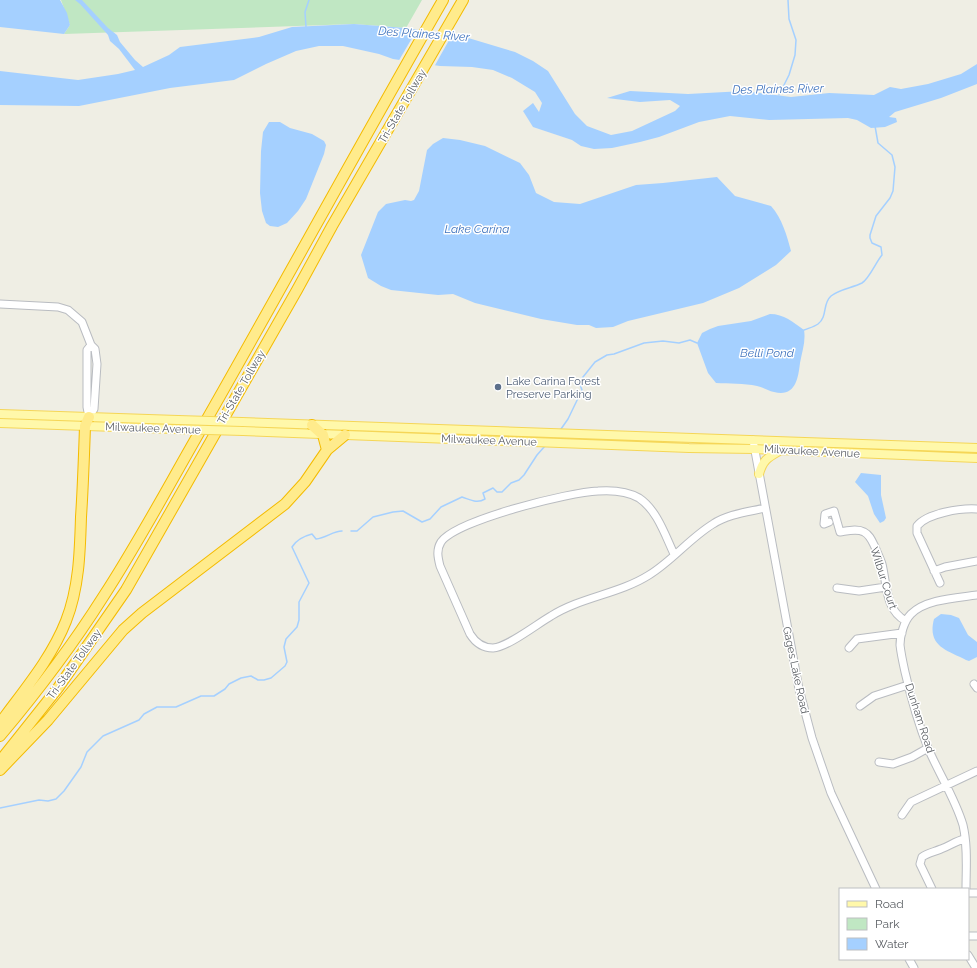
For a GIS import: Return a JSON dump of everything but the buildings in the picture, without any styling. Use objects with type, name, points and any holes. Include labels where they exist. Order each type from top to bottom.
[{"type":"highway","name":"Tri-State Tollway","points":[[0,736],[52,672],[81,631],[119,572],[272,305],[337,186],[443,0]]},
{"type":"highway","name":"Tri-State Tollway","points":[[0,761],[58,688],[126,590],[332,226],[463,0]]},
{"type":"highway","points":[[0,723],[44,664],[66,622],[72,602],[77,582],[80,557],[87,421]]},
{"type":"highway","points":[[312,425],[323,435],[327,450]]},
{"type":"highway","points":[[0,770],[48,720],[123,630],[148,609],[285,504],[305,482],[327,450],[345,435]]},
{"type":"main road","name":"Milwaukee Avenue","points":[[0,414],[173,429],[689,448],[753,445],[781,450],[977,458]]},
{"type":"main road","name":"Milwaukee Avenue","points":[[0,423],[178,420],[753,445],[977,448]]},
{"type":"main road","points":[[759,474],[760,468],[766,459],[781,450]]},
{"type":"street","points":[[0,304],[58,307],[73,313],[82,322],[91,345],[87,350],[87,421]]},
{"type":"street","name":"Gages Lake Road","points":[[753,445],[799,688],[812,738],[836,804],[876,888]]},
{"type":"street","points":[[674,554],[660,524],[650,508],[640,499],[627,493],[604,491],[583,492],[500,512],[453,532],[441,542],[438,548],[440,566],[474,639],[486,647],[498,647],[505,645],[552,615],[574,604],[627,586],[649,575],[714,523],[737,514],[765,508]]},
{"type":"street","points":[[940,583],[917,533],[917,526],[923,520],[947,512],[961,509],[977,509]]},
{"type":"street","name":"Wilbur Court","points":[[829,522],[824,524],[825,514],[834,511],[840,532],[856,530],[863,531],[869,535],[879,557],[893,609],[898,616],[906,622]]},
{"type":"street","points":[[934,571],[945,567],[977,562]]},
{"type":"street","points":[[837,588],[859,591],[886,587]]},
{"type":"street","name":"Dunham Road","points":[[966,888],[965,839],[960,818],[928,748],[908,685],[901,651],[902,633],[906,622],[910,615],[919,608],[932,603],[977,595]]},
{"type":"street","points":[[849,648],[857,639],[902,633]]},
{"type":"street","points":[[860,706],[874,696],[908,685]]},
{"type":"street","points":[[879,762],[893,764],[912,757],[928,748]]},
{"type":"street","points":[[902,815],[911,802],[977,771]]},
{"type":"street","points":[[932,888],[920,864],[922,857],[956,841],[965,839]]},
{"type":"street","points":[[969,957],[976,968]]},
{"type":"green space","points":[[61,0],[422,0],[406,28],[354,24],[64,34],[70,25]]},
{"type":"water","points":[[0,0],[60,0],[67,13],[70,25],[64,34],[0,27]]},
{"type":"water","name":"Des Plaines River","points":[[75,0],[82,0],[108,28],[117,35],[120,42],[143,67],[169,55],[180,47],[259,37],[292,27],[354,24],[406,28],[465,37],[515,52],[548,71],[575,114],[587,126],[611,135],[632,131],[675,111],[680,106],[670,100],[640,102],[607,98],[630,91],[688,94],[744,91],[791,97],[829,93],[874,95],[890,87],[901,89],[928,84],[961,74],[977,64],[977,84],[941,98],[895,112],[889,117],[896,118],[897,122],[885,127],[871,128],[857,120],[848,118],[769,120],[730,116],[699,122],[659,137],[640,142],[612,148],[594,149],[581,146],[572,140],[533,127],[523,111],[533,103],[539,112],[542,103],[535,92],[512,78],[493,70],[472,67],[440,66],[393,59],[379,54],[343,46],[319,46],[296,51],[234,80],[170,88],[79,106],[0,105],[0,71],[78,80],[135,70],[119,49],[110,41],[108,35]]},
{"type":"water","points":[[269,122],[280,122],[290,128],[312,134],[324,141],[326,145],[324,154],[306,199],[287,223],[278,227],[270,226],[266,223],[262,211],[260,193],[263,132]]},
{"type":"water","name":"Lake Carina","points":[[443,138],[460,140],[485,146],[520,163],[529,175],[536,193],[554,202],[580,204],[636,185],[717,177],[735,196],[771,206],[786,233],[791,251],[776,265],[739,288],[703,303],[628,321],[613,327],[596,328],[589,325],[577,325],[541,319],[475,303],[453,294],[438,295],[391,290],[368,278],[361,255],[378,212],[386,204],[405,200],[414,200],[419,191],[427,150]]},
{"type":"water","name":"Belli Pond","points":[[770,314],[780,315],[792,321],[804,330],[804,346],[798,375],[791,390],[781,393],[752,385],[716,383],[708,373],[697,343],[702,333],[718,326],[751,321]]},
{"type":"water","points":[[861,473],[881,475],[881,495],[886,518],[880,523],[874,514],[868,496],[855,482]]},
{"type":"water","points":[[941,614],[959,618],[968,635],[977,642],[977,657],[969,661],[945,650],[940,646],[933,635],[933,628],[934,619]]},
{"type":"pier","points":[[418,28],[453,33],[434,67],[398,62]]},
{"type":"waterway","points":[[306,27],[305,12],[309,0]]},
{"type":"waterway","name":"Des Plaines River","points":[[779,95],[789,75],[795,55],[796,40],[789,19],[788,0]]},
{"type":"waterway","points":[[804,330],[815,326],[821,321],[828,299],[831,296],[865,281],[882,255],[881,247],[872,243],[870,235],[876,216],[890,198],[893,191],[895,167],[892,155],[878,143],[875,126]]},
{"type":"waterway","points":[[561,429],[568,419],[582,390],[579,382],[595,362],[607,355],[614,354],[644,343],[663,341],[679,343],[690,340],[697,343]]},
{"type":"waterway","points":[[351,531],[357,531],[373,517],[393,512],[403,511],[422,522],[430,519],[441,507],[462,497],[479,501],[485,499],[483,493],[493,488],[497,492],[502,492],[511,483],[519,480],[524,475],[537,455],[545,446]]},
{"type":"waterway","points":[[0,808],[39,800],[48,801],[56,799],[64,791],[81,767],[87,752],[103,736],[139,720],[144,714],[157,707],[176,707],[201,696],[214,696],[225,689],[229,684],[241,678],[251,676],[258,680],[271,678],[285,666],[287,662],[284,647],[286,639],[297,627],[299,620],[299,602],[309,583],[292,547],[298,540],[312,534],[316,539],[342,531]]},
{"type":"place","name":"Lake Carina Forest Preserve Parking","points":[[498,387]]}]
